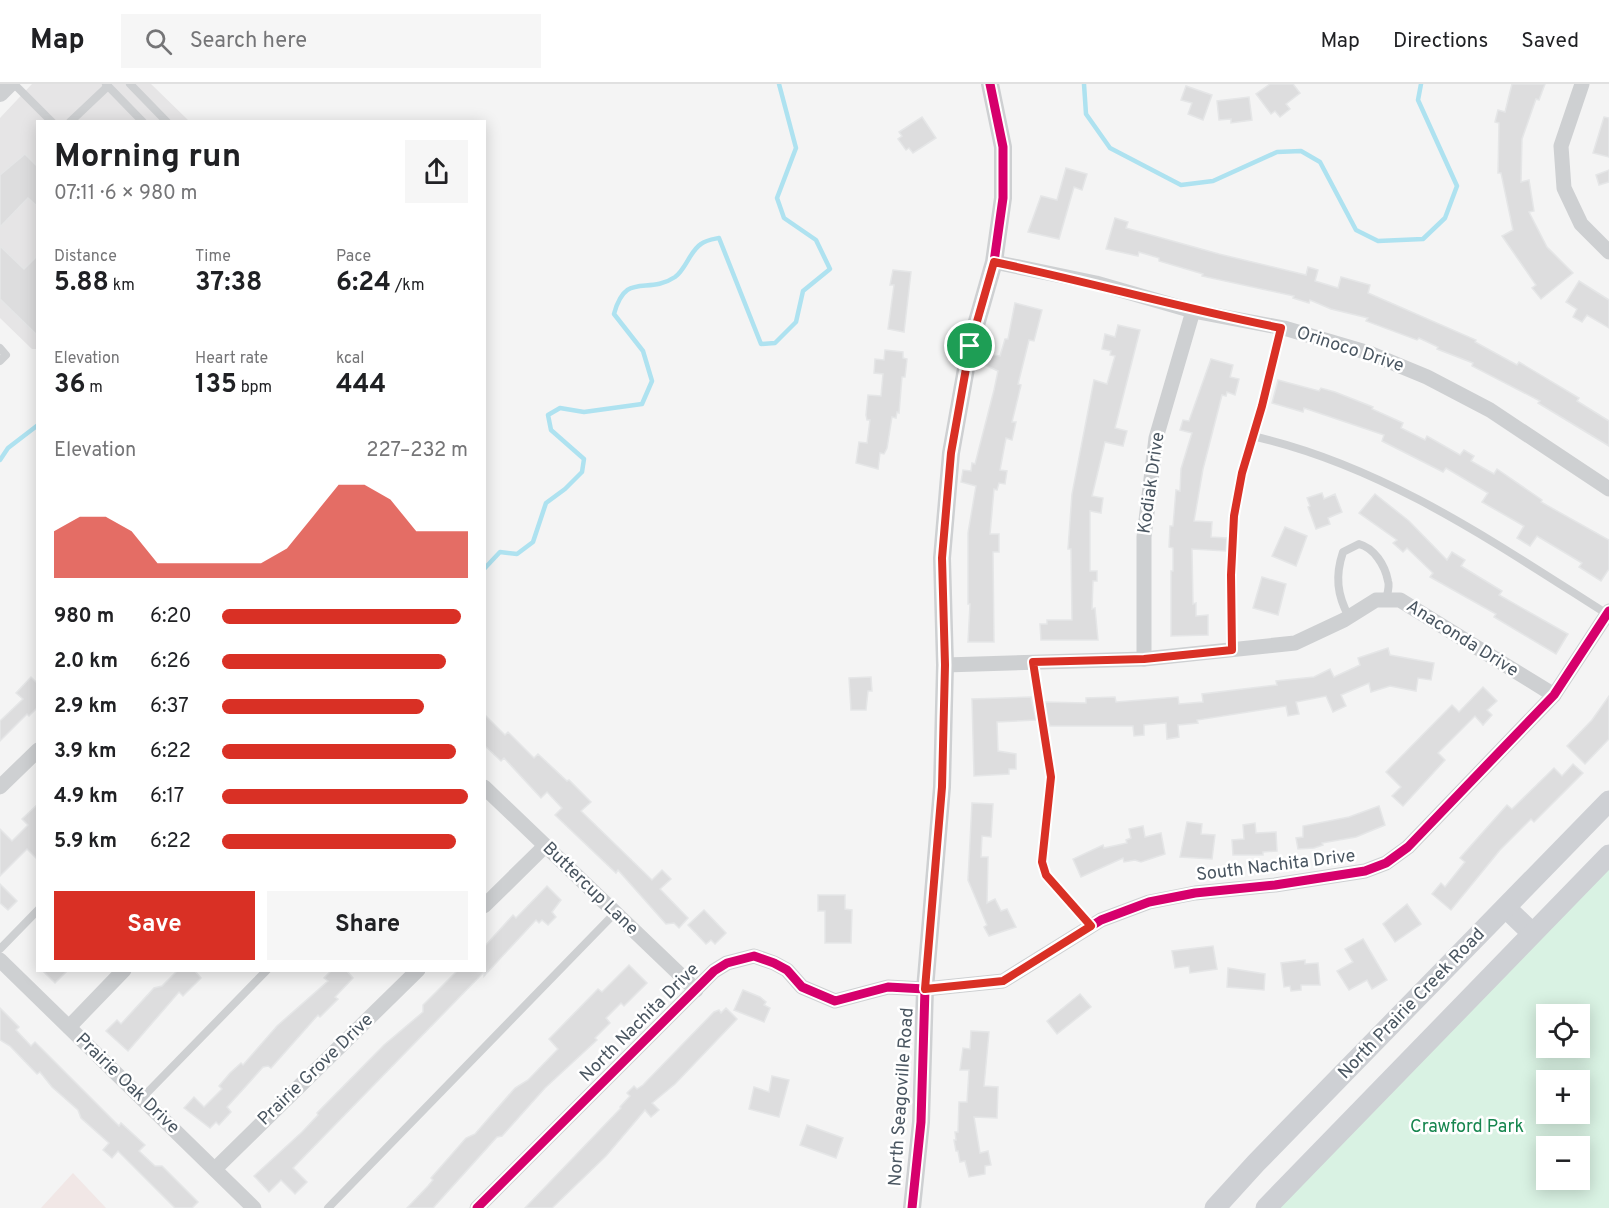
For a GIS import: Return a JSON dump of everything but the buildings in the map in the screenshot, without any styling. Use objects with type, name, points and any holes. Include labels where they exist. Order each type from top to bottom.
[{"type":"main road","name":"North Prairie Creek Road","points":[[1215,1208],[1256,1163],[1609,801]]},
{"type":"main road","name":"North Prairie Creek Road","points":[[1266,1208],[1609,855]]},
{"type":"main road","points":[[1506,908],[1532,933]]},
{"type":"street","points":[[0,93],[9,84]]},
{"type":"street","name":"North Seagoville Road","points":[[912,1208],[921,1122],[925,989],[942,787],[945,665],[942,558],[951,453],[970,346],[994,262],[1003,198],[1003,147],[990,84]]},
{"type":"street","points":[[1582,84],[1561,146],[1564,188],[1581,224],[1609,252]]},
{"type":"street","name":"Orinoco Drive","points":[[994,262],[1096,283],[1193,310],[1281,328],[1369,353],[1427,377],[1490,410],[1609,489]]},
{"type":"street","name":"Kodiak Drive","points":[[1144,659],[1144,537],[1156,438],[1193,310]]},
{"type":"street","name":"Anaconda Drive","points":[[945,665],[1144,659],[1295,643],[1349,617],[1376,600],[1400,600],[1554,695]]},
{"type":"street","name":"South Nachita Drive","points":[[925,989],[1003,981],[1091,926],[1149,902],[1196,893],[1275,885],[1365,871],[1386,863],[1408,847],[1554,695],[1608,612]]},
{"type":"street","points":[[0,787],[36,752]]},
{"type":"street","name":"Buttercup Lane","points":[[486,789],[696,990]]},
{"type":"street","points":[[486,904],[545,846]]},
{"type":"street","name":"North Nachita Drive","points":[[477,1208],[714,971],[727,963],[754,956],[774,963],[787,970],[802,987],[835,1001],[888,987],[925,989]]},
{"type":"street","name":"Prairie Oak Drive","points":[[0,960],[254,1208]]},
{"type":"street","points":[[69,1027],[122,972]]},
{"type":"street","name":"Prairie Grove Drive","points":[[215,1169],[416,972]]},
{"type":"lane","points":[[14,84],[50,120]]},
{"type":"lane","points":[[130,84],[166,120]]},
{"type":"lane","points":[[72,120],[107,85],[141,120]]},
{"type":"lane","points":[[1232,650],[1232,537],[1242,473],[1281,328]]},
{"type":"lane","points":[[0,348],[6,355],[0,362]]},
{"type":"lane","points":[[1252,436],[1306,450],[1383,479],[1608,612]]},
{"type":"lane","points":[[1349,617],[1340,601],[1336,571],[1342,552],[1359,544],[1371,547],[1378,559],[1389,582],[1386,600]]},
{"type":"lane","points":[[1033,662],[1051,777],[1042,862],[1046,875],[1091,926]]},
{"type":"lane","points":[[0,949],[36,912]]},
{"type":"lane","points":[[328,1208],[615,913]]},
{"type":"lane","points":[[142,1098],[265,972]]},
{"type":"shaded area","points":[[32,84],[151,84],[188,120],[36,120],[36,349],[32,349],[0,318],[0,118]]},
{"type":"shaded area","points":[[73,1173],[106,1208],[41,1208]]},
{"type":"green space","name":"Crawford Park","points":[[1609,866],[1609,1208],[1278,1208]]},
{"type":"waterway","points":[[486,567],[500,552],[517,554],[533,542],[546,503],[582,472],[584,459],[551,430],[548,415],[560,408],[584,412],[642,404],[652,381],[643,351],[614,314],[625,292],[631,288],[655,285],[675,277],[697,247],[719,238],[761,344],[775,343],[796,322],[803,291],[830,269],[816,240],[784,218],[777,198],[796,148],[779,84]]},
{"type":"waterway","points":[[1084,84],[1086,114],[1110,148],[1181,185],[1213,181],[1277,152],[1301,151],[1320,162],[1356,230],[1378,241],[1423,239],[1445,218],[1457,186],[1418,100],[1421,84]]},
{"type":"waterway","points":[[0,460],[8,448],[36,427]]},
{"type":"cycle path","points":[[912,1208],[921,1122],[925,989],[942,787],[945,665],[942,558],[951,453],[970,346],[994,262],[1003,198],[1003,147],[990,84]]},
{"type":"cycle path","points":[[477,1208],[714,971],[727,963],[754,956],[774,963],[787,970],[802,987],[835,1001],[888,987],[925,989],[1003,981],[1101,920],[1149,902],[1195,893],[1275,885],[1365,871],[1386,863],[1408,847],[1554,695],[1609,611]]},
{"type":"route","points":[[994,262],[1096,283],[1193,310],[1281,328],[1262,406],[1248,447],[1234,516],[1231,575],[1232,650],[1144,659],[1033,662],[1041,730],[1051,777],[1042,862],[1046,875],[1091,926],[1003,981],[925,989],[942,787],[945,665],[942,558],[951,453],[970,346],[994,262]]}]
